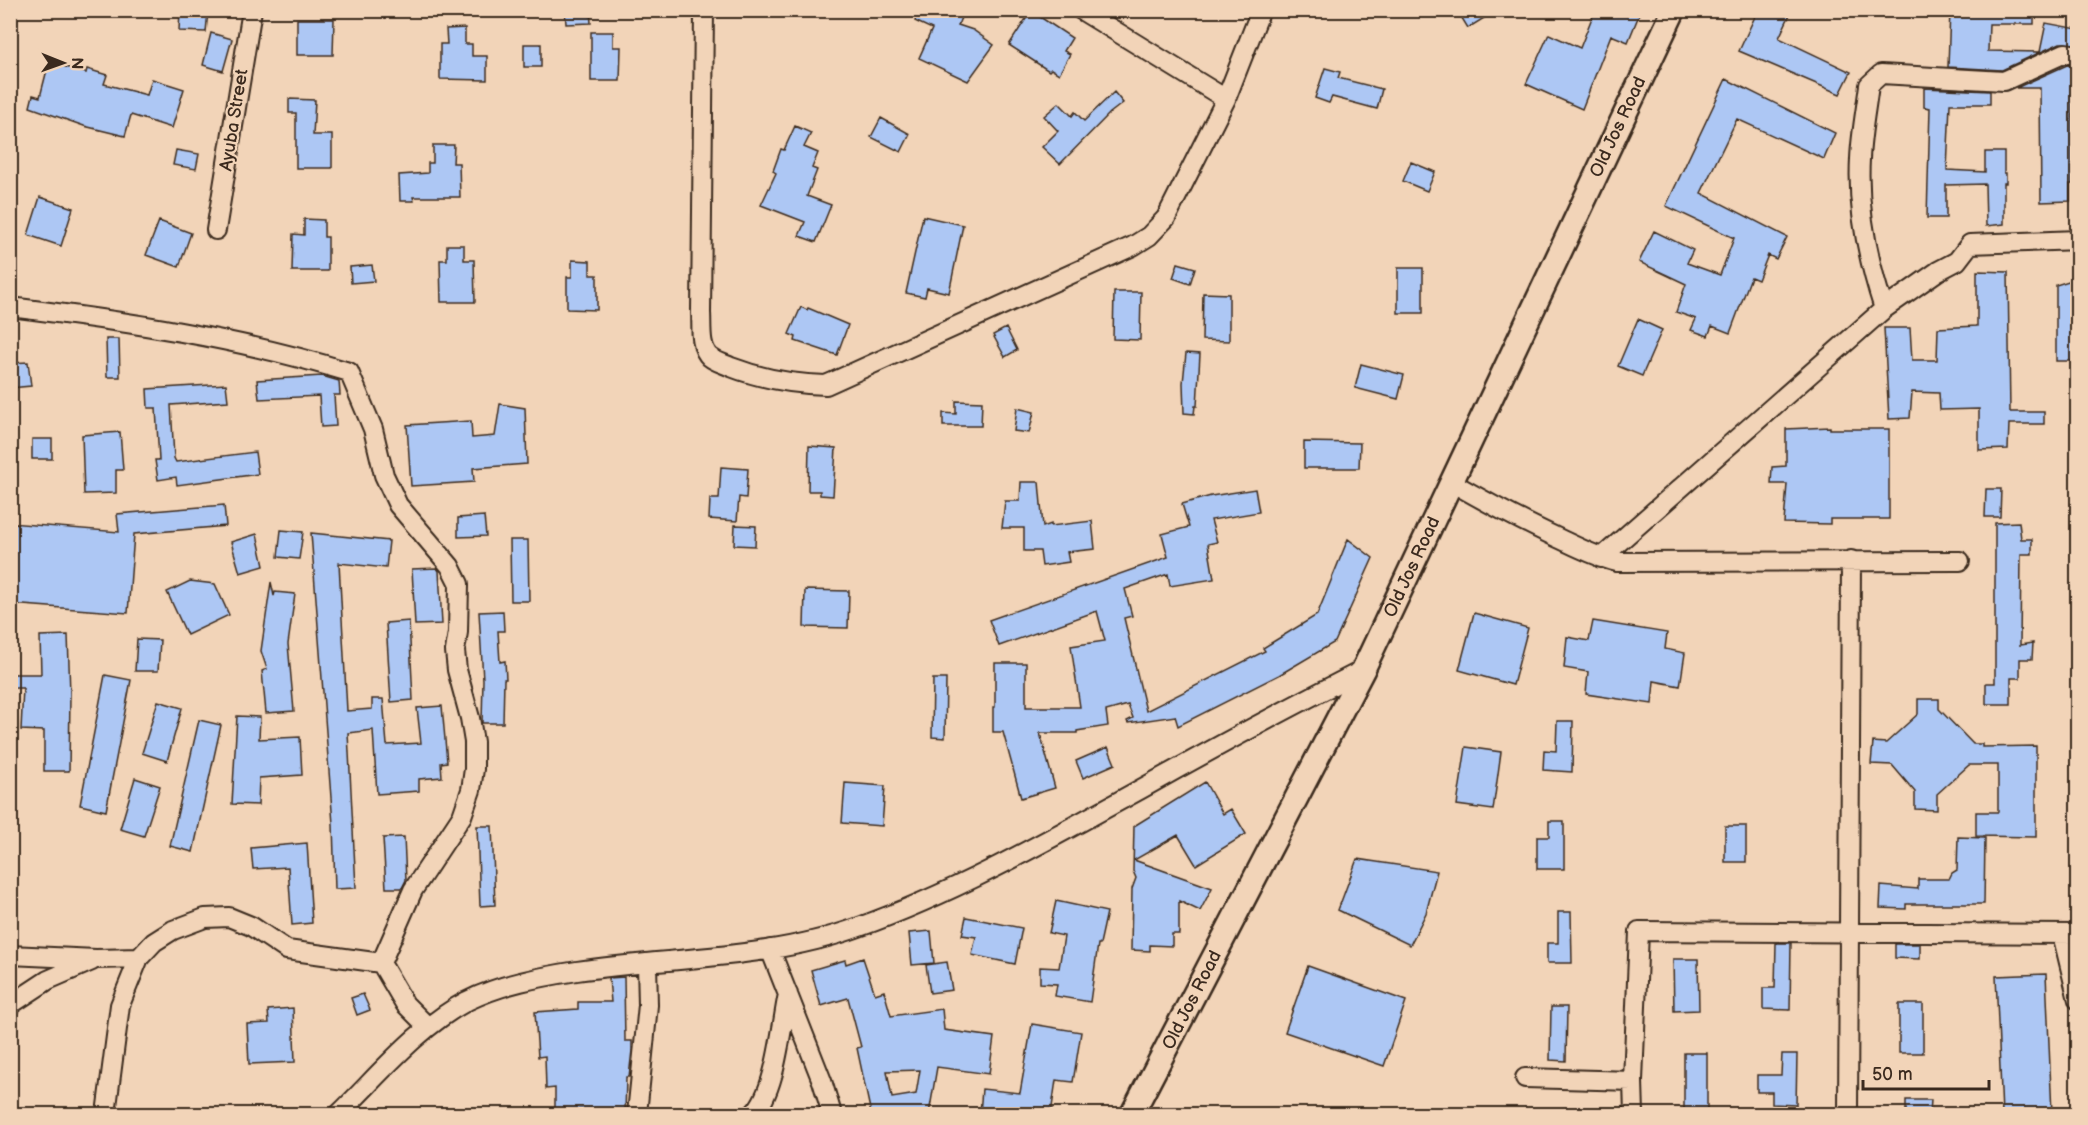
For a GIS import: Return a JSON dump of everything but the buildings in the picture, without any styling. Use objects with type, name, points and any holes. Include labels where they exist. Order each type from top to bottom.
[{"type":"main road","name":"Old Jos Road","points":[[1132,1114],[1363,670],[1674,10]]},
{"type":"street","name":"Ayuba Street","points":[[216,230],[252,10]]},
{"type":"street","points":[[704,10],[701,313],[703,342],[710,357],[739,369],[779,381],[826,385],[1133,246],[1149,236],[1166,218],[1226,99],[1261,10]]},
{"type":"street","points":[[1081,10],[1226,99]]},
{"type":"street","points":[[1884,309],[1872,271],[1862,221],[1860,159],[1869,85],[1881,74],[2004,81],[2065,53],[2078,55]]},
{"type":"street","points":[[1601,558],[1884,309],[1938,271],[1957,261],[1970,244],[2078,240]]},
{"type":"street","points":[[10,307],[113,320],[297,356],[349,372],[373,429],[384,475],[398,505],[450,566],[459,584],[455,651],[457,670],[474,742],[471,790],[462,816],[413,890],[381,963]]},
{"type":"street","points":[[1451,482],[1505,513],[1601,558],[1617,562],[1960,561]]},
{"type":"street","points":[[1848,1114],[1851,560]]},
{"type":"street","points":[[339,1114],[428,1027],[465,1002],[541,976],[610,966],[770,949],[820,939],[858,928],[924,901],[1056,836],[1267,718],[1363,670]]},
{"type":"street","points":[[106,1114],[120,1005],[139,958],[154,942],[173,930],[205,918],[229,917],[251,926],[287,950],[381,963]]},
{"type":"street","points":[[1634,1114],[1633,1081],[1639,931],[2070,934],[2078,1000]]},
{"type":"street","points":[[770,949],[822,1081],[832,1114]]},
{"type":"street","points":[[10,955],[96,959],[139,958]]},
{"type":"street","points":[[10,1005],[48,980],[96,959]]},
{"type":"street","points":[[381,963],[405,1004],[428,1027]]},
{"type":"street","points":[[636,1114],[648,1005],[646,963]]},
{"type":"street","points":[[753,1114],[768,1091],[788,994]]},
{"type":"street","points":[[1525,1078],[1633,1081]]}]
